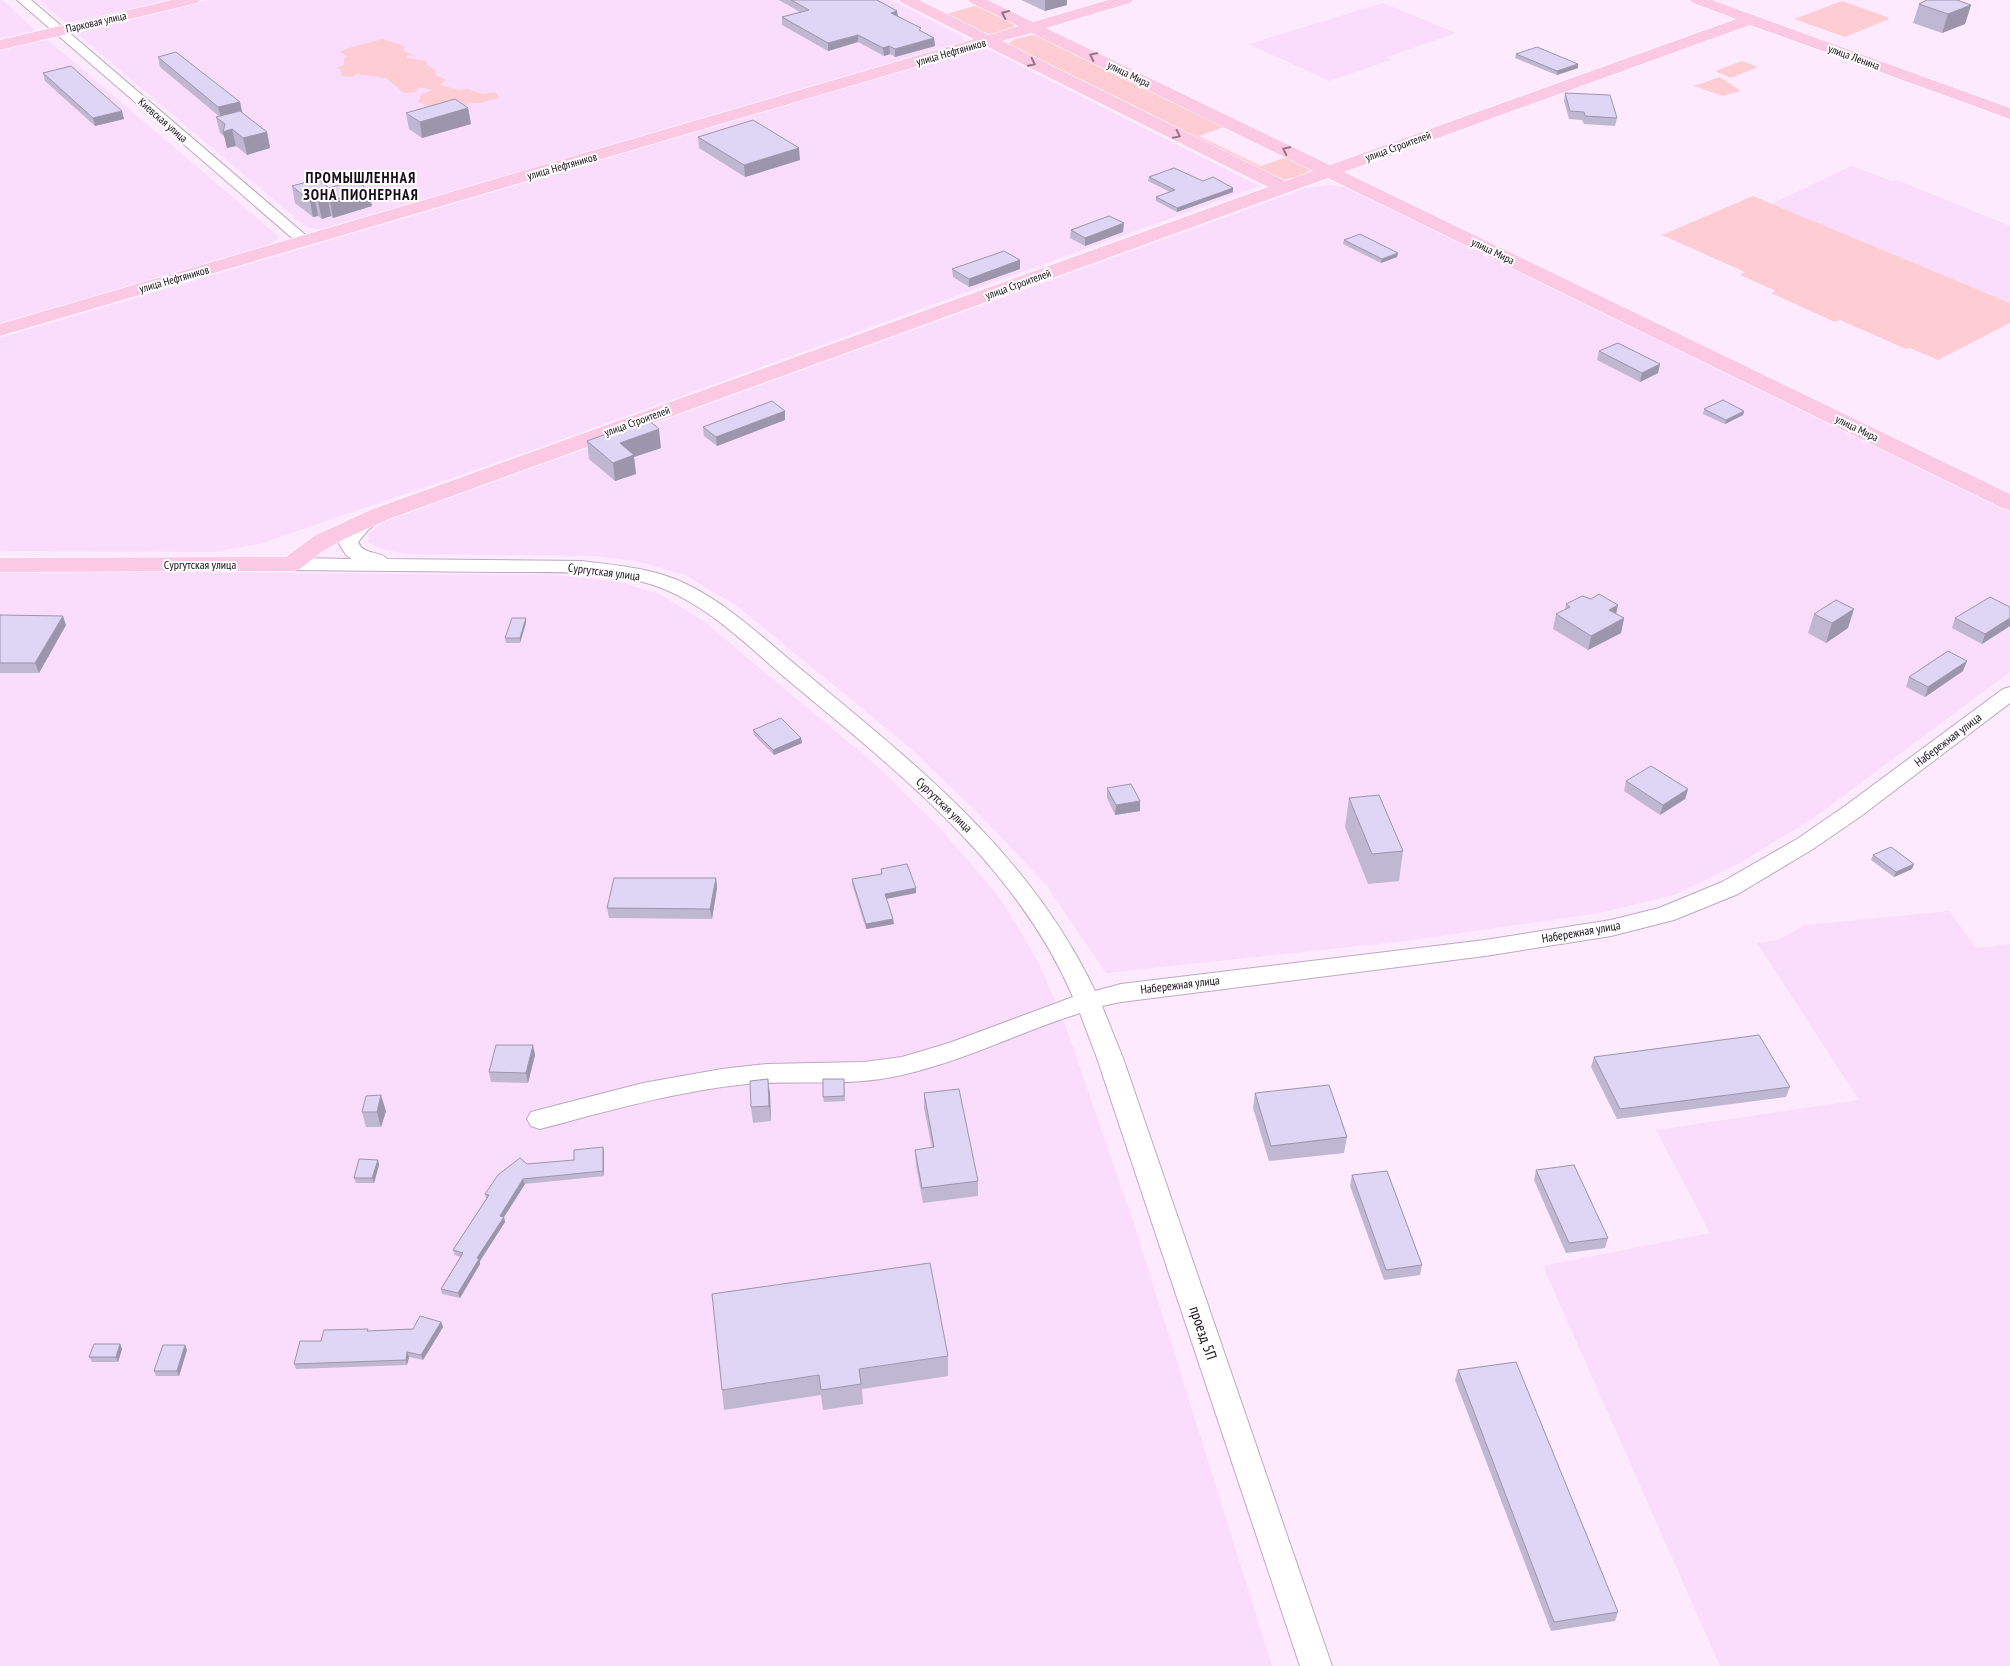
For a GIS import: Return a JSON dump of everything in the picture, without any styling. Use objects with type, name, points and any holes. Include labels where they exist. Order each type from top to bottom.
[{"type":"main road","name":"Парковая улица","points":[[0,45],[192,0]]},
{"type":"main road","points":[[907,0],[1284,188]]},
{"type":"main road","name":"улица Нефтяников","points":[[0,330],[1124,0]]},
{"type":"main road","name":"улица Ленина","points":[[1698,0],[2010,114]]},
{"type":"main road","points":[[935,14],[970,4]]},
{"type":"main road","name":"улица Мира","points":[[970,4],[1033,27],[2010,503]]},
{"type":"main road","name":"улица Строителей","points":[[292,564],[314,546],[381,514],[1751,19]]},
{"type":"main road","points":[[194,565],[258,553],[381,514]]},
{"type":"main road","name":"Сургутская улица","points":[[0,565],[292,564]]},
{"type":"street","name":"Киевская улица","points":[[23,0],[304,241]]},
{"type":"street","points":[[381,514],[360,526],[352,535],[348,542],[350,549],[367,558],[404,565]]},
{"type":"street","name":"Сургутская улица","points":[[292,564],[564,566],[602,569],[660,581],[694,596],[748,637],[884,750],[963,823],[1020,886],[1072,965],[1088,1000]]},
{"type":"street","name":"Набережная улица","points":[[540,1119],[658,1091],[748,1075],[858,1072],[902,1066],[977,1042],[1088,1000],[1141,990],[1526,942],[1610,928],[1666,914],[1730,888],[1805,844],[1853,811],[2010,693]]},
{"type":"street","name":"проезд 5П","points":[[1088,1000],[1114,1067],[1316,1666]]},
{"type":"shaded area","points":[[0,0],[2,0],[37,32],[0,40]]},
{"type":"shaded area","points":[[39,0],[172,0],[67,24]]},
{"type":"shaded area","points":[[210,0],[891,0],[963,37],[965,41],[331,228],[316,229],[306,227],[75,32]]},
{"type":"shaded area","points":[[1842,1],[1889,19],[1845,37],[1794,19]]},
{"type":"shaded area","points":[[1383,3],[1456,33],[1387,57],[1391,60],[1329,81],[1249,44]]},
{"type":"shaded area","points":[[978,5],[1014,24],[1014,27],[997,35],[988,34],[978,32],[943,15]]},
{"type":"shaded area","points":[[1033,35],[1040,36],[1224,127],[1199,136],[1261,166],[1287,157],[1312,169],[1297,177],[1279,179],[1007,45],[1015,39]]},
{"type":"shaded area","points":[[47,39],[277,235],[278,239],[269,245],[0,324],[0,50]]},
{"type":"shaded area","points":[[383,39],[404,46],[405,48],[402,50],[415,56],[407,55],[407,58],[426,61],[427,65],[434,69],[436,75],[446,80],[440,85],[459,90],[468,89],[482,94],[495,92],[499,98],[480,103],[469,103],[462,109],[432,108],[418,102],[422,94],[432,90],[419,87],[416,92],[404,93],[386,78],[356,74],[353,77],[342,76],[340,69],[336,68],[344,65],[344,59],[347,56],[339,52]]},
{"type":"shaded area","points":[[973,50],[992,51],[1259,186],[519,455],[259,544],[213,552],[0,551],[0,338]]},
{"type":"shaded area","points":[[1742,61],[1758,67],[1731,78],[1715,71]]},
{"type":"shaded area","points":[[1720,77],[1741,91],[1723,96],[1694,86]]},
{"type":"shaded area","points":[[1851,166],[1892,181],[1897,180],[2010,226],[2010,303],[1772,204]]},
{"type":"shaded area","points":[[1329,185],[1355,188],[2010,510],[2010,672],[1815,817],[1738,864],[1674,895],[1599,913],[1406,941],[1106,973],[1047,886],[976,811],[909,747],[737,606],[685,575],[636,561],[594,556],[407,554],[381,549],[368,542],[369,533],[383,522],[1306,188]]},
{"type":"shaded area","points":[[1753,196],[2010,303],[2010,323],[1938,360],[1910,348],[1906,349],[1840,320],[1835,322],[1771,293],[1776,291],[1740,275],[1745,272],[1662,235]]},
{"type":"shaded area","points":[[0,571],[556,575],[615,581],[660,594],[706,623],[875,764],[939,827],[1000,898],[1038,961],[1066,1027],[1135,1227],[1272,1666],[0,1666]]},
{"type":"shaded area","points":[[1949,911],[1976,948],[2010,944],[2010,1666],[1720,1666],[1543,1266],[1710,1233],[1656,1130],[1859,1100],[1757,943],[1778,940],[1805,925]]},
{"type":"building","points":[[791,0],[877,0],[897,11],[891,13],[921,28],[919,30],[934,38],[895,49],[889,46],[883,48],[858,35],[828,43],[782,17],[809,10]]},
{"type":"building","points":[[1927,0],[1957,0],[1971,5],[1948,14],[1919,4]]},
{"type":"building","points":[[1537,47],[1578,64],[1557,71],[1516,54]]},
{"type":"building","points":[[176,52],[240,102],[218,107],[158,57]]},
{"type":"building","points":[[71,66],[122,111],[93,118],[43,73]]},
{"type":"building","points":[[1565,93],[1610,95],[1617,118],[1585,116],[1584,112],[1570,111]]},
{"type":"building","points":[[455,99],[468,108],[420,122],[406,113]]},
{"type":"building","points":[[240,111],[267,132],[243,138],[232,129],[223,132],[225,124],[216,117]]},
{"type":"building","points":[[753,120],[799,148],[744,165],[698,137]]},
{"type":"building","points":[[1174,168],[1203,181],[1213,177],[1233,188],[1177,208],[1156,197],[1175,190],[1149,177]]},
{"type":"building","points":[[318,179],[329,188],[356,180],[368,190],[330,201],[328,199],[318,202],[315,199],[310,201],[292,186]]},
{"type":"building","points":[[1109,216],[1124,223],[1085,238],[1071,230]]},
{"type":"building","points":[[1360,234],[1398,253],[1382,259],[1344,240]]},
{"type":"building","points":[[1004,251],[1020,260],[969,279],[952,269]]},
{"type":"building","points":[[1618,343],[1660,364],[1642,373],[1599,351]]},
{"type":"building","points":[[1723,400],[1744,411],[1726,420],[1704,409]]},
{"type":"building","points":[[772,401],[785,411],[716,437],[703,427]]},
{"type":"building","points":[[647,419],[659,429],[620,443],[634,455],[613,463],[587,441]]},
{"type":"building","points":[[1599,594],[1618,605],[1609,610],[1624,618],[1591,636],[1556,614],[1570,607],[1566,604],[1582,596],[1591,599]]},
{"type":"building","points":[[1990,597],[2010,607],[2010,618],[1985,634],[1955,618]]},
{"type":"building","points":[[1836,600],[1854,609],[1832,623],[1814,614]]},
{"type":"building","points":[[0,615],[63,616],[35,663],[0,663]]},
{"type":"building","points":[[512,618],[526,618],[520,638],[505,638]]},
{"type":"building","points":[[1948,651],[1967,661],[1928,687],[1909,677]]},
{"type":"building","points":[[781,718],[801,738],[773,750],[753,730]]},
{"type":"building","points":[[1651,766],[1688,789],[1663,805],[1626,781]]},
{"type":"building","points":[[1131,784],[1140,801],[1116,805],[1107,788]]},
{"type":"building","points":[[1379,795],[1403,851],[1372,854],[1349,798]]},
{"type":"building","points":[[1891,847],[1914,864],[1896,872],[1873,855]]},
{"type":"building","points":[[907,864],[916,888],[885,894],[893,919],[866,924],[852,879],[882,874],[881,869]]},
{"type":"building","points":[[614,878],[716,878],[710,909],[607,908]]},
{"type":"building","points":[[1759,1035],[1790,1087],[1620,1109],[1594,1057]]},
{"type":"building","points":[[496,1045],[533,1045],[526,1073],[489,1072]]},
{"type":"building","points":[[768,1079],[769,1106],[751,1107],[750,1081]]},
{"type":"building","points":[[823,1079],[844,1079],[844,1096],[823,1097]]},
{"type":"building","points":[[1329,1085],[1347,1137],[1271,1146],[1255,1093]]},
{"type":"building","points":[[959,1089],[978,1181],[922,1188],[915,1150],[934,1147],[924,1093]]},
{"type":"building","points":[[381,1095],[377,1112],[362,1112],[366,1096]]},
{"type":"building","points":[[603,1147],[603,1171],[523,1179],[500,1216],[504,1217],[477,1258],[479,1259],[458,1293],[441,1289],[463,1253],[453,1250],[489,1195],[485,1194],[498,1175],[520,1158],[527,1164],[574,1160],[574,1150]]},
{"type":"building","points":[[359,1159],[378,1160],[372,1178],[354,1178]]},
{"type":"building","points":[[1574,1165],[1608,1238],[1569,1243],[1536,1170]]},
{"type":"building","points":[[1387,1171],[1422,1265],[1386,1270],[1352,1175]]},
{"type":"building","points":[[930,1263],[948,1356],[859,1369],[861,1384],[821,1390],[819,1375],[722,1390],[712,1294]]},
{"type":"building","points":[[420,1316],[441,1322],[421,1355],[407,1352],[406,1360],[294,1364],[300,1341],[321,1341],[324,1330],[413,1329]]},
{"type":"building","points":[[94,1344],[120,1344],[116,1357],[89,1357]]},
{"type":"building","points":[[163,1345],[185,1345],[177,1371],[154,1371]]},
{"type":"building","points":[[1516,1362],[1618,1612],[1554,1622],[1458,1370]]},
{"type":"district","name":"ПРОМЫШЛЕННАЯ ЗОНА ПИОНЕРНАЯ","points":[[361,186]]}]
